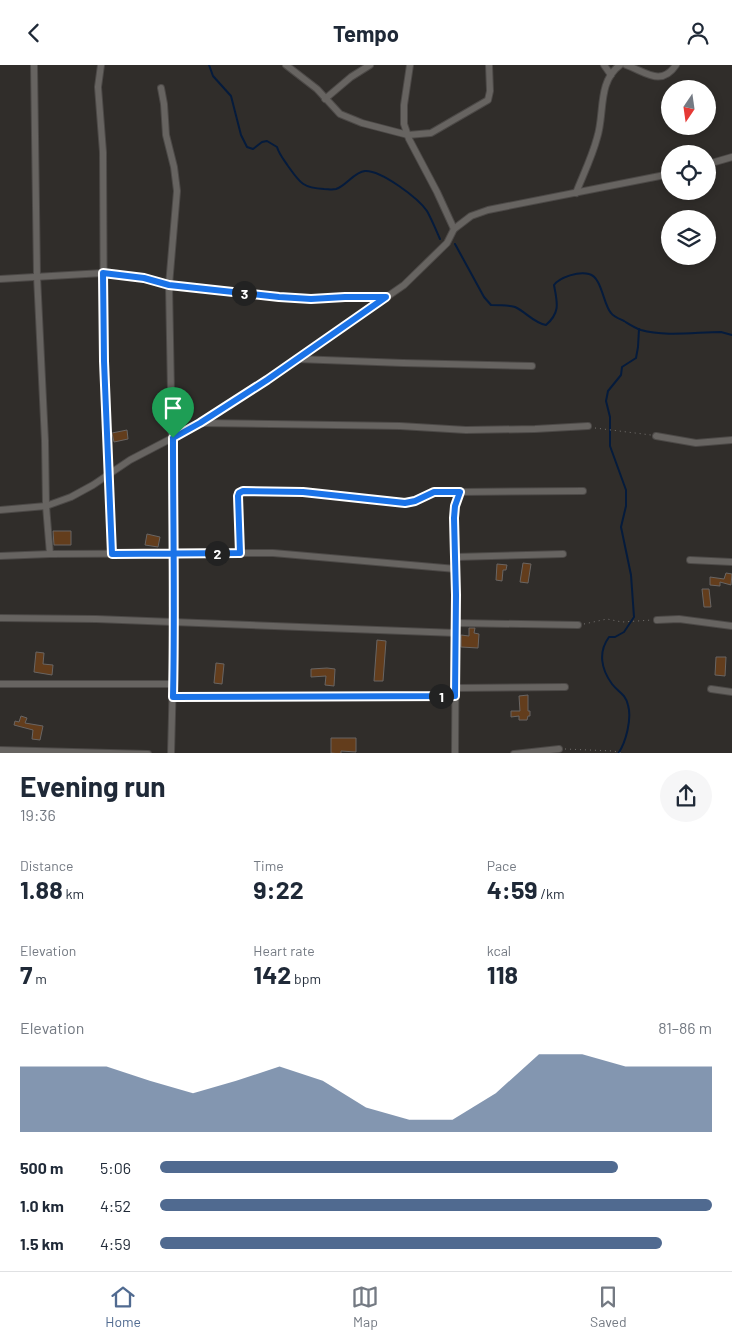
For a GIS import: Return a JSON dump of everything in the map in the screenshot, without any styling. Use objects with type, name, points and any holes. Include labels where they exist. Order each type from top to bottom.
[{"type":"street","points":[[34,65],[36,276],[45,441],[46,505],[50,554]]},
{"type":"street","points":[[101,65],[98,87],[103,152],[104,361],[112,554]]},
{"type":"street","points":[[286,65],[316,89],[335,111],[348,118],[408,135],[431,133],[488,99],[490,91],[489,65]]},
{"type":"street","points":[[325,99],[351,77],[370,65]]},
{"type":"street","points":[[410,65],[404,105],[404,124],[454,229]]},
{"type":"street","points":[[604,65],[611,75]]},
{"type":"street","points":[[576,193],[598,137],[604,89],[611,75],[620,65]]},
{"type":"street","points":[[626,65],[653,76],[662,77],[667,75],[676,65]]},
{"type":"street","points":[[161,88],[166,135],[174,167],[177,191],[169,285],[174,554],[171,753]]},
{"type":"street","points":[[716,162],[732,157]]},
{"type":"street","points":[[0,510],[46,505],[82,491],[130,460],[200,423],[267,380],[418,273],[447,243],[454,229],[471,216],[488,210],[661,176]]},
{"type":"street","points":[[0,279],[103,273],[144,278],[169,285],[311,299],[386,297]]},
{"type":"street","points":[[296,359],[532,366]]},
{"type":"street","points":[[200,423],[493,430],[588,426]]},
{"type":"street","points":[[656,436],[696,443],[732,440]]},
{"type":"street","points":[[240,553],[238,496],[241,491],[303,492],[405,503],[415,501],[434,492],[584,491]]},
{"type":"street","points":[[455,753],[456,569],[454,513],[456,500],[460,492]]},
{"type":"street","points":[[0,556],[273,553],[456,569]]},
{"type":"street","points":[[455,557],[563,554]]},
{"type":"street","points":[[690,560],[732,562]]},
{"type":"street","points":[[0,617],[456,633]]},
{"type":"street","points":[[657,620],[679,619],[732,626]]},
{"type":"street","points":[[456,623],[578,625]]},
{"type":"street","points":[[0,684],[173,683]]},
{"type":"street","points":[[455,688],[565,687]]},
{"type":"street","points":[[711,689],[732,692]]},
{"type":"street","points":[[173,697],[455,696]]},
{"type":"street","points":[[514,753],[559,749]]},
{"type":"street","points":[[0,750],[148,753]]},
{"type":"path","points":[[588,426],[656,436]]},
{"type":"path","points":[[578,625],[607,619],[622,622],[657,620]]},
{"type":"path","points":[[559,749],[624,753]]},
{"type":"building","points":[[127,430],[128,439],[114,442],[112,433]]},
{"type":"building","points":[[53,531],[71,531],[71,545],[54,545]]},
{"type":"building","points":[[147,534],[160,537],[158,547],[145,545]]},
{"type":"building","points":[[523,563],[531,564],[528,583],[520,582]]},
{"type":"building","points":[[497,564],[507,565],[506,570],[503,570],[502,581],[496,580]]},
{"type":"building","points":[[726,573],[732,574],[731,585],[720,582],[720,586],[710,585],[710,577],[724,579]]},
{"type":"building","points":[[702,589],[709,589],[711,607],[704,607]]},
{"type":"building","points":[[469,628],[475,628],[474,633],[479,634],[478,648],[461,647],[461,635],[469,636]]},
{"type":"building","points":[[377,640],[386,641],[383,681],[374,681]]},
{"type":"building","points":[[36,652],[44,653],[43,664],[53,665],[52,675],[34,672]]},
{"type":"building","points":[[716,657],[726,657],[725,676],[715,675]]},
{"type":"building","points":[[216,663],[224,664],[222,684],[214,683]]},
{"type":"building","points":[[311,669],[335,669],[334,686],[325,685],[326,676],[311,677]]},
{"type":"building","points":[[528,695],[528,711],[530,711],[530,716],[528,716],[527,720],[519,720],[519,716],[511,717],[511,711],[520,711],[519,696]]},
{"type":"building","points":[[21,716],[27,718],[25,723],[43,726],[40,740],[32,739],[33,730],[14,725],[15,721],[19,722]]},
{"type":"building","points":[[331,738],[356,738],[356,752],[341,751],[341,753],[331,753]]},
{"type":"waterway","points":[[209,65],[213,76],[231,96],[241,135],[247,147],[253,149],[262,142],[267,141],[277,147],[296,177],[303,184],[311,187],[336,189],[357,174],[365,171],[380,175],[408,192],[427,211],[440,239]]},
{"type":"waterway","points":[[455,244],[484,297],[491,305],[515,307],[542,324],[546,325],[556,311],[557,302],[554,285],[565,277],[585,273],[597,280],[608,309],[612,314],[639,329],[660,333],[721,332],[732,335]]},
{"type":"waterway","points":[[619,753],[628,730],[628,705],[625,698],[608,678],[603,666],[602,655],[609,637],[615,637],[624,632],[634,617],[631,575],[621,527],[626,506],[626,490],[610,446],[610,417],[606,401],[608,391],[621,375],[622,367],[636,358],[639,329]]},
{"type":"route","points":[[173,438],[174,554],[173,697],[455,696],[456,595],[454,518],[456,500],[460,492],[434,492],[415,501],[405,503],[303,492],[241,491],[238,496],[240,553],[174,554],[112,554],[104,361],[103,273],[144,278],[169,285],[279,297],[311,299],[386,297],[267,380],[173,438]]}]
